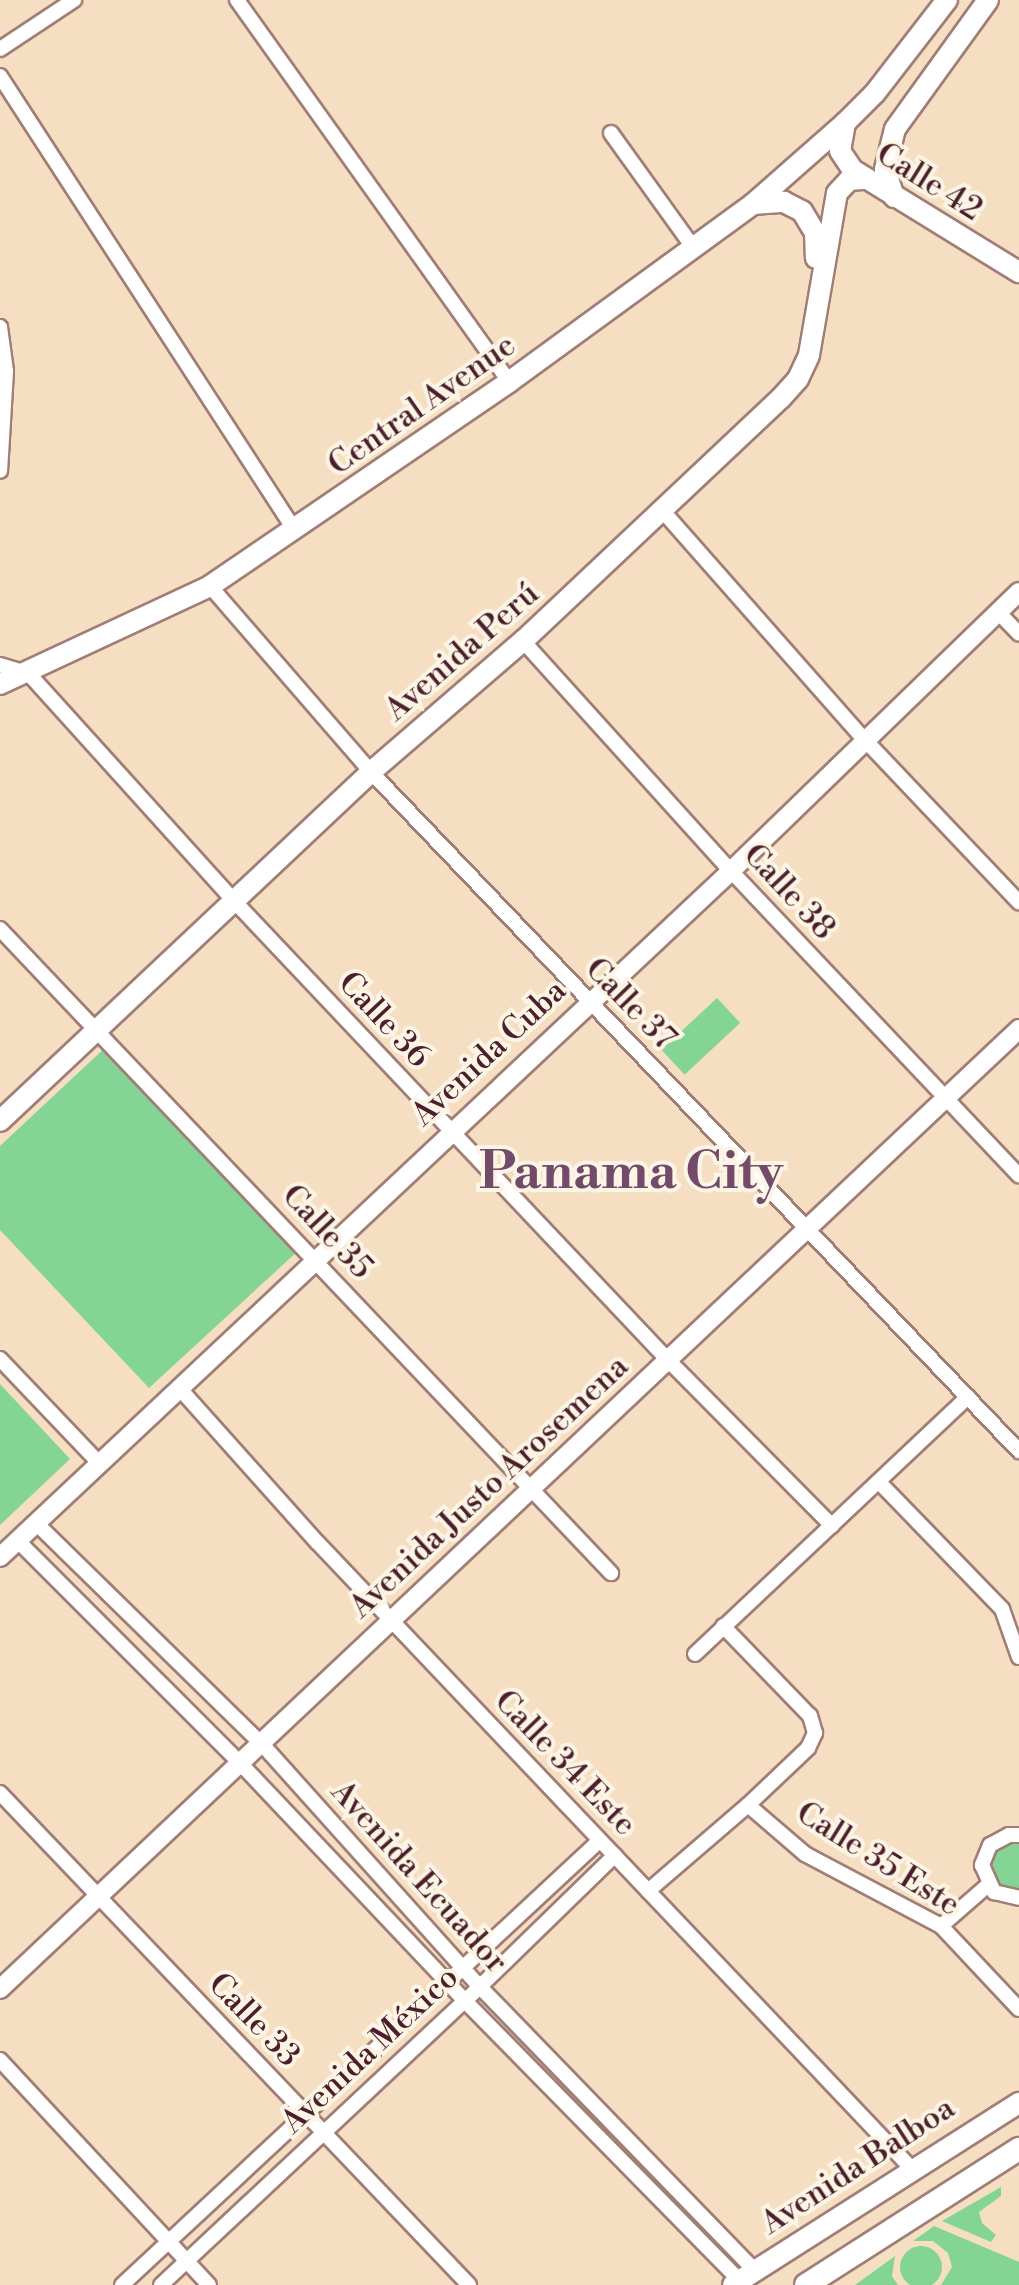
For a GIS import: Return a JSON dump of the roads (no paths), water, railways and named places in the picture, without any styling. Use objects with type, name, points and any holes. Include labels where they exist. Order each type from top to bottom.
[{"type":"highway","points":[[806,2285],[1019,2149]]},
{"type":"main road","name":"Central Avenue","points":[[0,684],[29,674],[210,586],[509,382],[753,204],[876,93],[947,0]]},
{"type":"main road","points":[[894,198],[885,168],[895,129],[988,0]]},
{"type":"main road","name":"Calle 42","points":[[845,123],[841,155],[863,179],[1019,272]]},
{"type":"main road","name":"Avenida Perú","points":[[0,1121],[371,772],[523,641],[781,398],[798,379],[809,355],[838,193],[849,180],[863,179]]},
{"type":"main road","points":[[753,204],[777,201],[796,206],[812,225],[817,241],[797,363],[781,398]]},
{"type":"main road","name":"Avenida Balboa","points":[[743,2279],[1019,2103]]},
{"type":"street","points":[[0,49],[74,0]]},
{"type":"street","points":[[237,0],[509,382]]},
{"type":"street","points":[[0,76],[294,529]]},
{"type":"street","points":[[611,133],[693,247]]},
{"type":"street","points":[[0,326],[6,371],[0,471]]},
{"type":"street","points":[[661,509],[864,740],[1019,902]]},
{"type":"street","name":"Calle 37","points":[[210,586],[371,772],[1019,1451]]},
{"type":"street","name":"Avenida Cuba","points":[[0,1557],[181,1390],[589,1000],[731,871],[1019,592]]},
{"type":"street","points":[[998,612],[1019,634]]},
{"type":"street","name":"Calle 38","points":[[523,641],[731,871],[1019,1176]]},
{"type":"street","points":[[0,665],[29,674]]},
{"type":"street","name":"Calle 36","points":[[29,674],[235,902],[668,1360],[832,1526]]},
{"type":"street","name":"Calle 35","points":[[0,929],[612,1573]]},
{"type":"street","name":"Avenida Justo Arosemena","points":[[0,1989],[1019,1029]]},
{"type":"street","points":[[0,1359],[100,1464]]},
{"type":"street","name":"Calle 34 Este","points":[[181,1390],[392,1621],[912,2170]]},
{"type":"street","points":[[695,1654],[968,1397]]},
{"type":"street","points":[[879,1482],[1002,1609],[1019,1657]]},
{"type":"street","name":"Avenida Ecuador","points":[[37,1524],[261,1743],[743,2279]]},
{"type":"street","name":"Avenida Ecuador","points":[[18,1541],[240,1763],[466,2002],[743,2279]]},
{"type":"street","name":"Calle 35 Este","points":[[722,1626],[810,1716],[815,1732],[808,1748],[748,1805],[806,1854],[941,1926],[1019,2009]]},
{"type":"street","name":"Calle 33","points":[[0,1793],[469,2285]]},
{"type":"street","points":[[648,1891],[748,1805]]},
{"type":"street","points":[[1019,1835],[999,1838],[984,1854],[983,1875],[988,1885],[1003,1896],[1019,1898]]},
{"type":"street","name":"Avenida México","points":[[122,2285],[599,1841]]},
{"type":"street","name":"Avenida México","points":[[161,2285],[466,2002],[615,1855]]},
{"type":"street","points":[[941,1926],[988,1885]]},
{"type":"street","points":[[0,2060],[210,2285]]},
{"type":"district","name":"Panama City","points":[[631,1173]]}]
